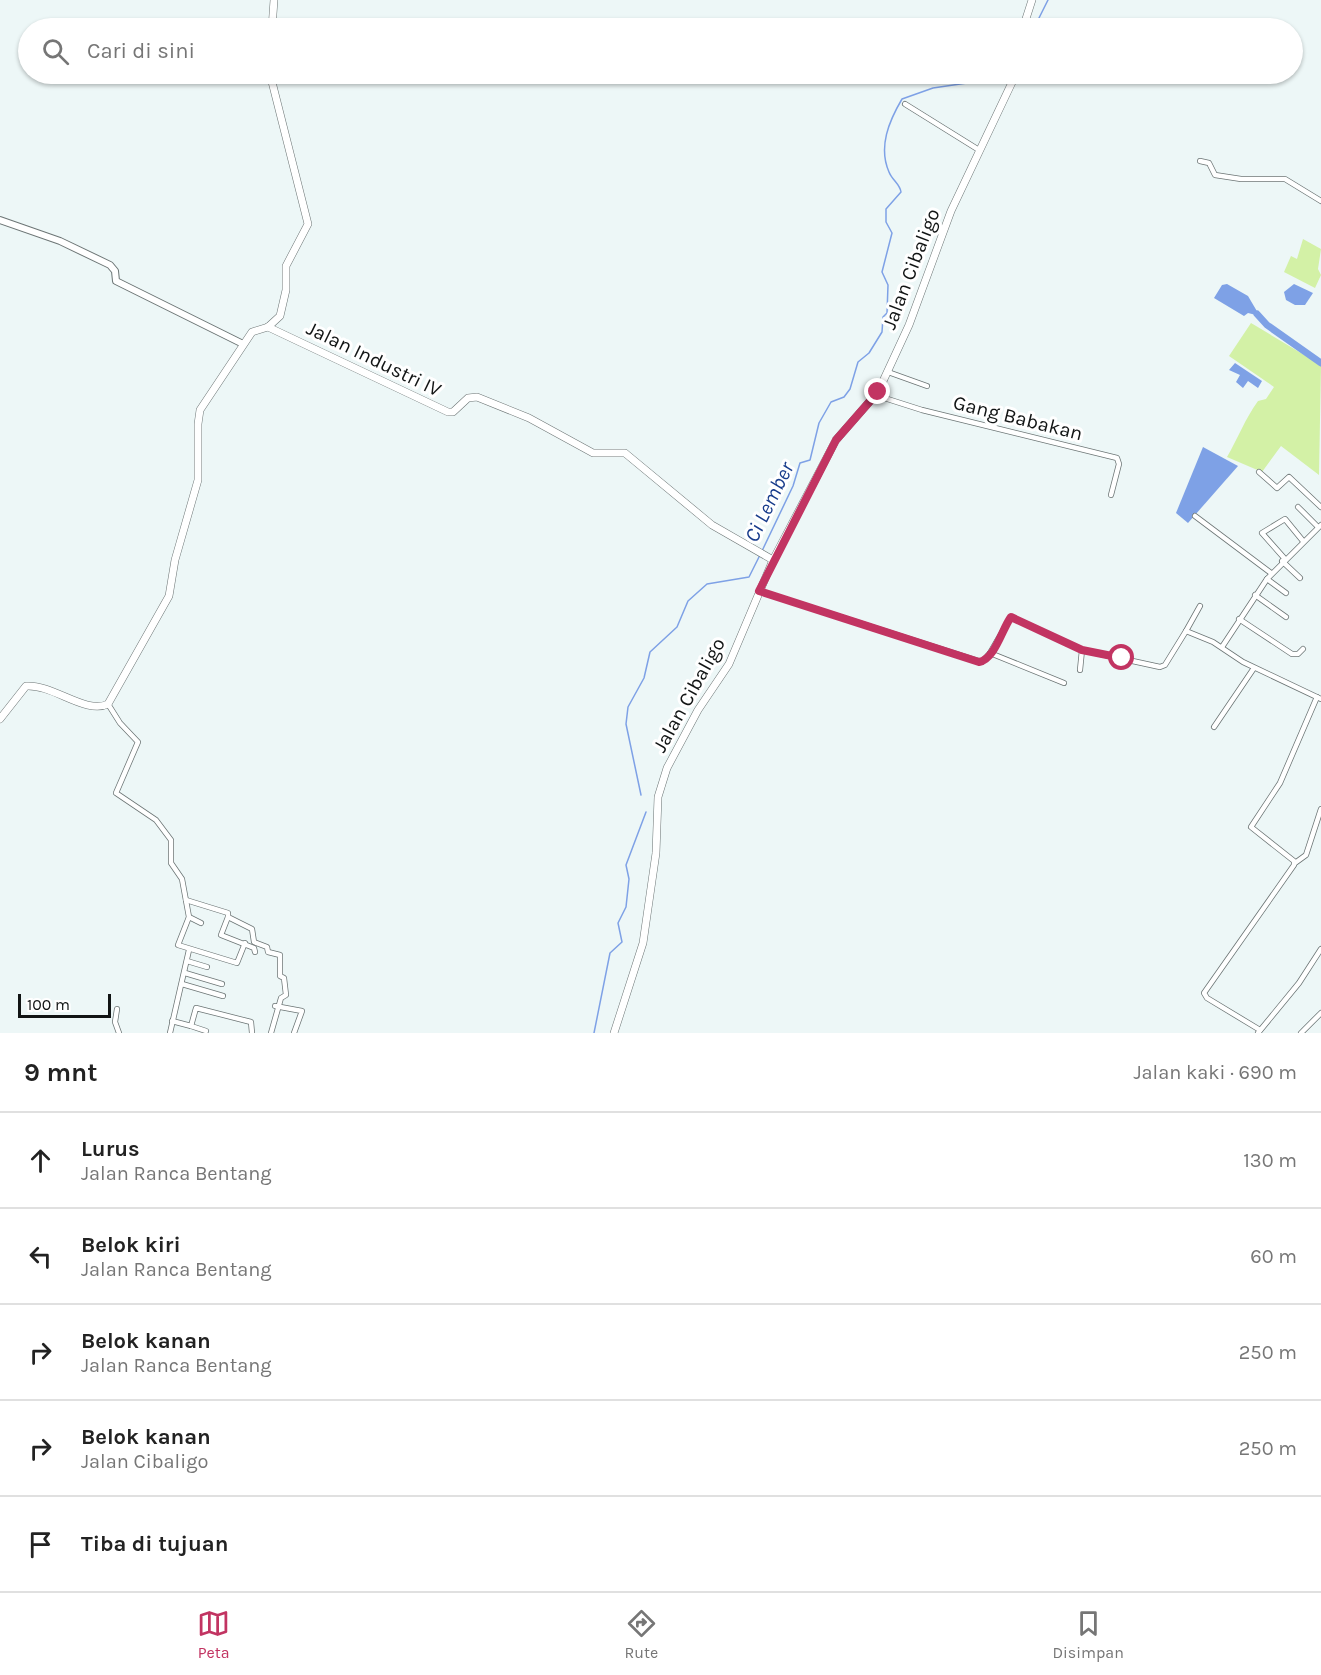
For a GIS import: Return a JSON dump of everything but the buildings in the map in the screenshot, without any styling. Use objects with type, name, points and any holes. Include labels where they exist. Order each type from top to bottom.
[{"type":"main road","points":[[273,18],[274,0]]},
{"type":"main road","points":[[1026,18],[1032,0]]},
{"type":"main road","points":[[0,719],[26,686],[42,687],[89,706],[108,704],[169,596],[174,567],[198,480],[200,410],[252,332],[268,327],[280,316],[286,290],[286,266],[308,224],[273,84]]},
{"type":"main road","name":"Jalan Cibaligo","points":[[614,1033],[646,924],[656,854],[658,797],[662,782],[695,715],[729,664],[773,560],[836,440],[875,396],[888,372],[921,293],[951,211],[1011,84]]},
{"type":"main road","name":"Jalan Industri IV","points":[[268,327],[448,412],[453,412],[468,398],[477,397],[529,418],[593,453],[625,453],[712,525],[773,560]]},
{"type":"street","points":[[905,104],[979,150]]},
{"type":"street","points":[[1200,161],[1209,163],[1215,175],[1241,179],[1285,179],[1321,201]]},
{"type":"street","points":[[0,220],[60,241],[110,265],[115,271],[116,281],[243,344]]},
{"type":"street","points":[[888,372],[927,386]]},
{"type":"street","name":"Gang Babakan","points":[[875,396],[922,410],[1117,458],[1119,464],[1111,495]]},
{"type":"street","points":[[1259,472],[1277,488],[1289,477],[1321,507]]},
{"type":"street","points":[[1222,647],[1271,573],[1320,526],[1298,507]]},
{"type":"street","points":[[1195,516],[1271,573]]},
{"type":"street","points":[[1300,578],[1262,533],[1285,519],[1303,541]]},
{"type":"street","points":[[1267,579],[1286,593]]},
{"type":"street","points":[[759,591],[957,656],[982,662],[990,653],[1011,617],[1082,650],[1160,667],[1165,665],[1200,606]]},
{"type":"street","points":[[1255,595],[1286,617]]},
{"type":"street","points":[[1239,619],[1292,654],[1298,654],[1303,649]]},
{"type":"street","points":[[1186,631],[1222,647],[1254,668],[1319,698],[1280,783],[1251,827],[1295,863]]},
{"type":"street","points":[[1080,670],[1082,650]]},
{"type":"street","points":[[990,653],[1064,683]]},
{"type":"street","points":[[1214,727],[1254,668]]},
{"type":"street","points":[[108,704],[120,723],[138,742],[116,793],[162,826],[171,840],[174,869],[182,879],[189,917],[178,945],[237,963],[245,943]]},
{"type":"street","points":[[1321,809],[1306,855],[1295,863],[1204,993],[1207,998],[1259,1031],[1299,983],[1321,949]]},
{"type":"street","points":[[186,900],[228,913],[221,935],[245,943],[254,948],[255,952]]},
{"type":"street","points":[[189,917],[201,923]]},
{"type":"street","points":[[228,918],[252,929],[253,940],[267,947],[268,952],[280,955],[279,976],[284,977],[286,992],[276,1006],[271,1033]]},
{"type":"street","points":[[170,1033],[189,950]]},
{"type":"street","points":[[187,961],[207,967]]},
{"type":"street","points":[[185,973],[222,984]]},
{"type":"street","points":[[182,984],[223,996]]},
{"type":"street","points":[[276,1006],[302,1011],[294,1033]]},
{"type":"street","points":[[191,1026],[196,1008],[251,1022],[252,1033]]},
{"type":"street","points":[[117,1009],[115,1022],[119,1033]]},
{"type":"street","points":[[1301,1033],[1321,1013]]},
{"type":"street","points":[[172,1021],[206,1031]]},
{"type":"green space","points":[[1303,239],[1321,249],[1318,269],[1321,275],[1315,288],[1284,272],[1291,256],[1297,259]]},
{"type":"green space","points":[[1251,323],[1321,365],[1319,475],[1281,446],[1262,472],[1227,457],[1253,408],[1258,401],[1266,399],[1274,387],[1229,356]]},
{"type":"water","points":[[1227,284],[1248,296],[1258,313],[1256,315],[1248,313],[1244,316],[1214,298],[1222,285]]},
{"type":"water","points":[[1294,284],[1313,293],[1305,305],[1295,305],[1286,300],[1284,292]]},
{"type":"water","points":[[1235,363],[1262,381],[1258,388],[1248,381],[1243,388],[1236,382],[1240,375],[1229,370]]},
{"type":"water","points":[[1203,447],[1238,466],[1188,523],[1176,513]]},
{"type":"waterway","name":"Ci Lember","points":[[1039,18],[1048,0]]},
{"type":"waterway","name":"Ci Lember","points":[[762,551],[793,486],[800,463],[810,460],[819,423],[831,402],[844,397],[850,389],[858,362],[869,353],[882,332],[883,317],[887,313],[888,285],[882,272],[892,233],[886,222],[886,209],[901,192],[886,163],[885,144],[889,125],[902,99],[933,88],[960,84]]},
{"type":"waterway","points":[[1257,314],[1267,325],[1321,363]]},
{"type":"waterway","name":"Ci Lember","points":[[641,795],[626,724],[628,707],[644,678],[650,652],[677,627],[688,601],[707,584],[749,577],[760,555]]},
{"type":"waterway","name":"Ci Lember","points":[[594,1033],[610,953],[622,942],[618,923],[626,907],[629,879],[626,865],[646,812]]},
{"type":"route","points":[[878,392],[836,440],[759,591],[852,623],[979,662],[984,661],[990,653],[1011,617],[1082,650],[1122,658]]}]
